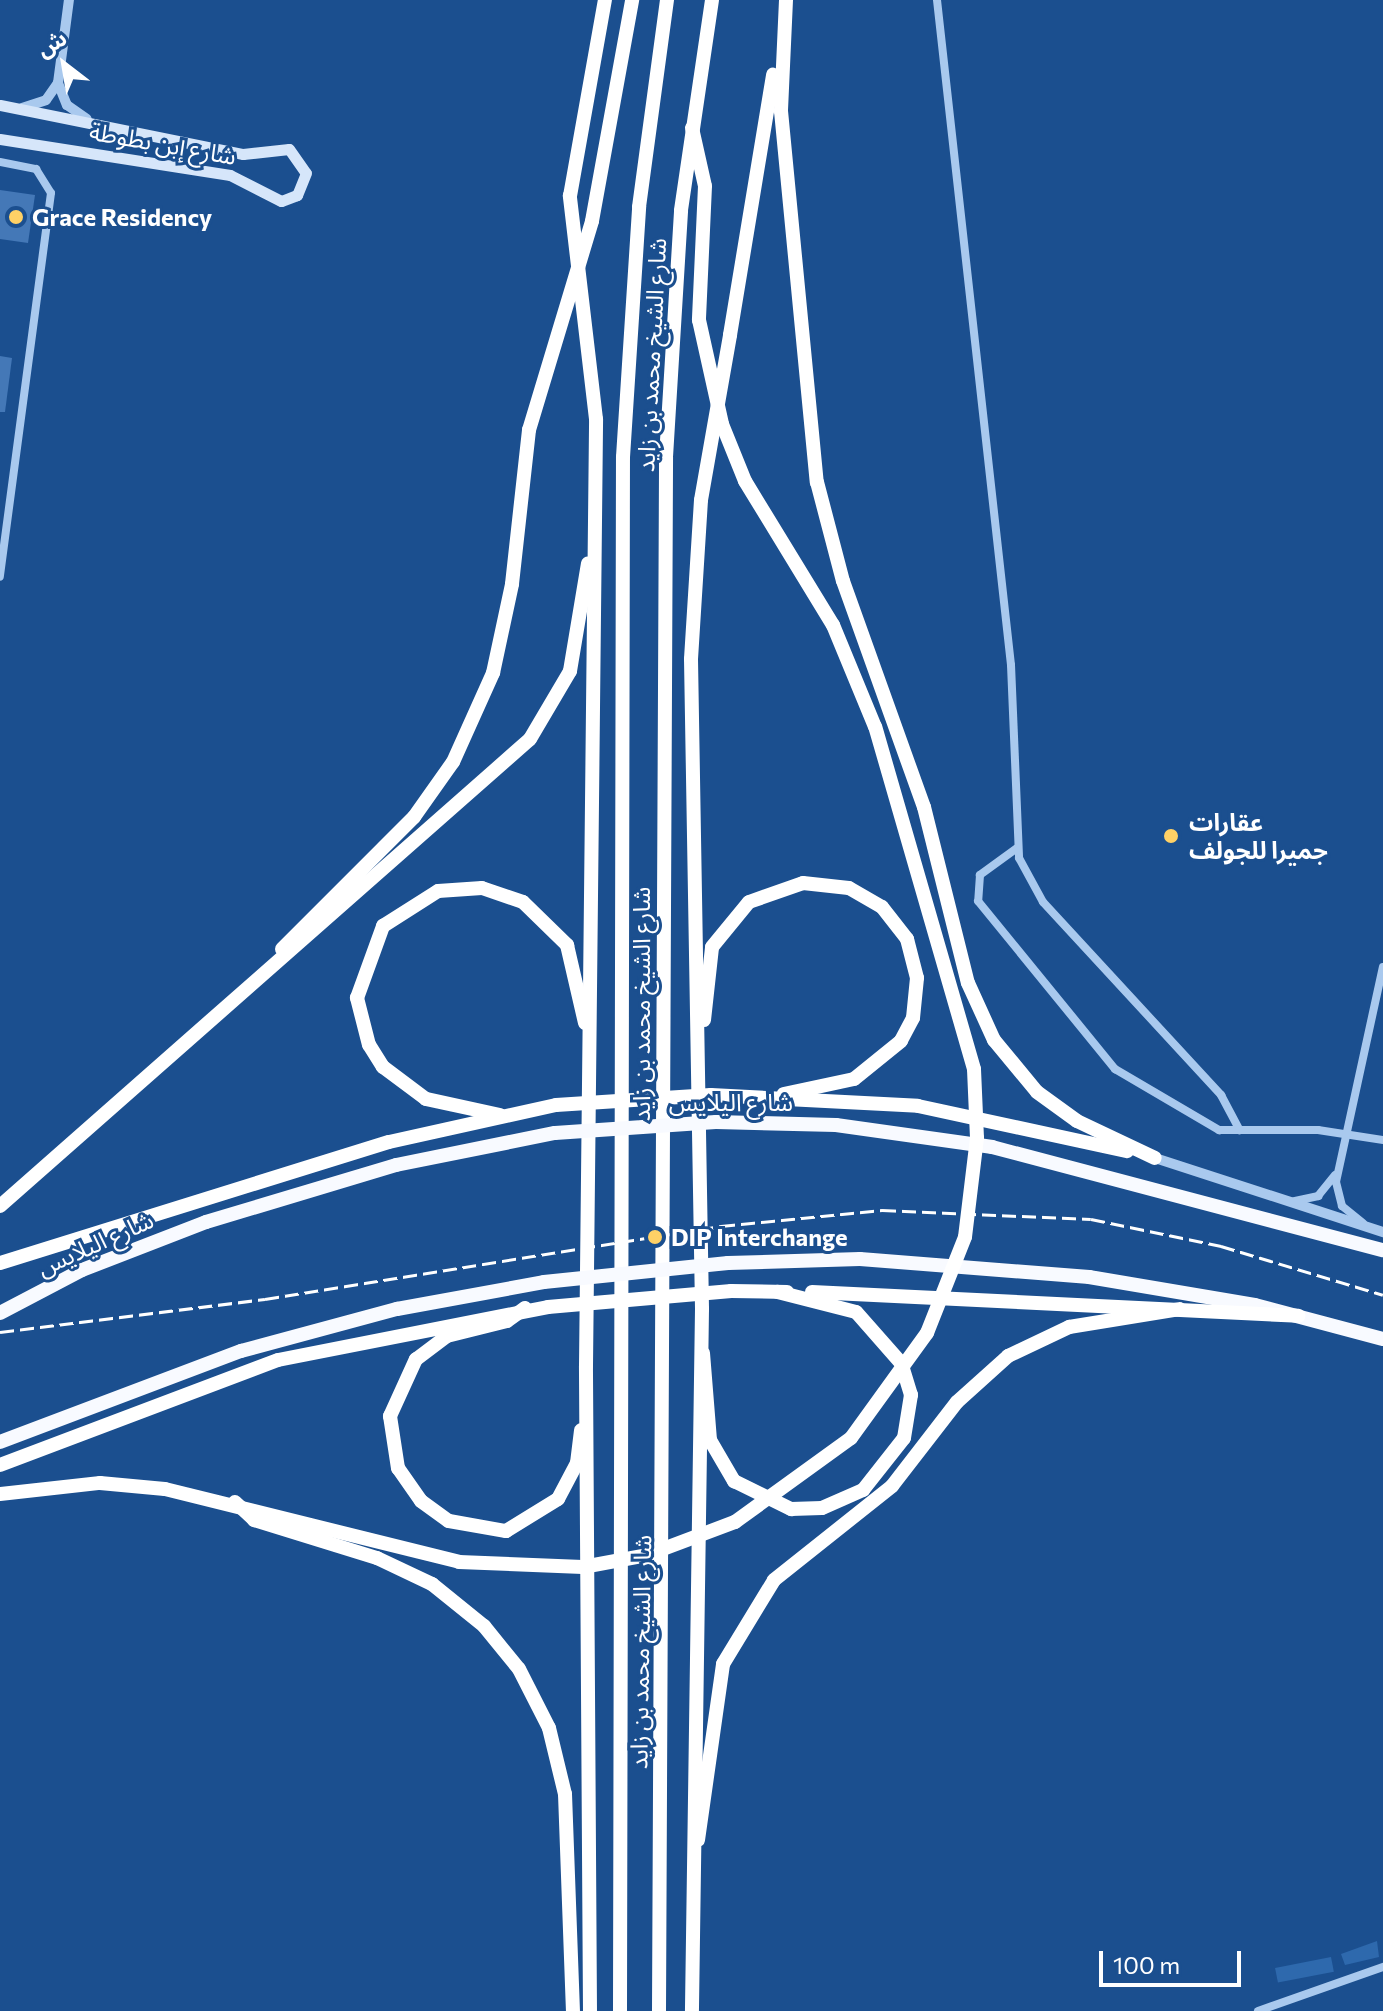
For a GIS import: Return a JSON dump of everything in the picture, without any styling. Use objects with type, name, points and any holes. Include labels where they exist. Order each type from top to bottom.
[{"type":"highway","points":[[590,2011],[586,1366],[596,503],[594,376],[570,196],[605,0]]},
{"type":"highway","points":[[268,971],[292,937],[414,817],[453,762],[493,673],[512,584],[529,430],[592,221],[632,0]]},
{"type":"highway","name":"شارع الشيخ محمد بن زايد","points":[[620,2011],[623,457],[639,207],[667,0]]},
{"type":"highway","name":"شارع الشيخ محمد بن زايد","points":[[659,2011],[666,457],[690,124],[712,0]]},
{"type":"highway","points":[[692,2011],[699,1335],[691,659],[701,500],[786,0]]},
{"type":"highway","points":[[783,27],[784,153],[817,482],[846,593],[924,807],[968,983],[994,1040],[1037,1092],[1077,1121],[1155,1158]]},
{"type":"highway","points":[[0,1494],[100,1483],[235,1502],[459,1562],[594,1565],[677,1546],[735,1522],[851,1438],[927,1333],[965,1237],[977,1138],[974,1069],[875,727],[838,636],[745,481],[722,424],[699,320],[704,176],[690,124]]},
{"type":"highway","points":[[0,1206],[502,768],[546,719],[573,659],[596,503]]},
{"type":"highway","points":[[696,1076],[707,966],[721,930],[749,902],[784,886],[849,888],[882,907],[907,939],[917,978],[913,1018],[869,1071],[784,1094]]},
{"type":"highway","points":[[500,1115],[426,1099],[383,1067],[369,1045],[357,998],[361,972],[383,926],[417,898],[482,888],[523,902],[555,928],[582,988],[588,1081]]},
{"type":"highway","points":[[0,1263],[347,1154],[500,1115],[556,1105],[711,1095],[784,1094],[955,1112],[1155,1158]]},
{"type":"highway","name":"شارع اليلايس","points":[[0,1313],[94,1264],[206,1222],[408,1162],[555,1133],[716,1122],[836,1125],[992,1147],[1383,1250]]},
{"type":"highway","points":[[0,1199],[15,1193]]},
{"type":"highway","points":[[0,1442],[241,1351],[374,1315],[544,1282],[728,1263],[860,1259],[1007,1268],[1298,1316],[1383,1339]]},
{"type":"highway","points":[[0,1465],[278,1360],[525,1308],[731,1291],[1298,1316]]},
{"type":"highway","points":[[699,1335],[710,1440],[734,1481],[791,1509],[850,1498],[894,1459],[911,1413],[907,1379],[882,1335],[856,1312],[778,1292]]},
{"type":"highway","points":[[525,1308],[507,1321],[438,1341],[405,1374],[390,1433],[398,1468],[421,1501],[449,1521],[485,1532],[544,1514],[577,1463],[586,1366]]},
{"type":"highway","points":[[694,1860],[716,1688],[732,1641],[774,1580],[892,1486],[957,1402],[1008,1356],[1069,1327],[1180,1309]]},
{"type":"highway","points":[[235,1502],[254,1520],[377,1558],[432,1584],[484,1626],[519,1669],[549,1728],[565,1794],[573,2011]]},
{"type":"main road","name":"شارع إبن بطوطة","points":[[0,105],[87,119],[243,154],[289,149],[305,166],[305,181],[297,195],[273,200],[230,175],[0,139]]},
{"type":"street","points":[[69,0],[58,83],[67,105],[87,119]]},
{"type":"street","points":[[937,0],[1011,665],[1017,848],[1043,902],[1221,1095],[1240,1130]]},
{"type":"street","points":[[21,108],[41,104],[58,83]]},
{"type":"street","points":[[0,162],[36,169],[51,193],[0,577]]},
{"type":"street","points":[[1017,848],[980,875],[980,906],[1110,1064],[1208,1126],[1345,1133],[1383,1140]]},
{"type":"street","points":[[1379,1231],[1342,1206],[1337,1171],[1383,967]]},
{"type":"street","points":[[1155,1158],[1274,1201],[1379,1231]]},
{"type":"street","points":[[1274,1201],[1312,1198],[1337,1171]]},
{"type":"street","points":[[1258,2011],[1383,1967]]},
{"type":"shaded area","points":[[1377,1941],[1379,1957],[1345,1965],[1341,1954]]},
{"type":"shaded area","points":[[1331,1957],[1334,1972],[1278,1983],[1275,1968]]},
{"type":"building","name":"Grace Residency","points":[[0,190],[35,195],[28,243],[0,239]]},
{"type":"building","points":[[0,356],[12,358],[5,412],[0,412]]},
{"type":"railway","points":[[0,1332],[265,1299],[721,1226],[882,1210],[1091,1219],[1221,1246],[1383,1295]]},
{"type":"place","name":"Grace Residency","points":[[16,217]]},
{"type":"place","name":"عقارات جميرا للجولف","points":[[1171,836]]},
{"type":"place","name":"DIP Interchange","points":[[655,1237]]}]
